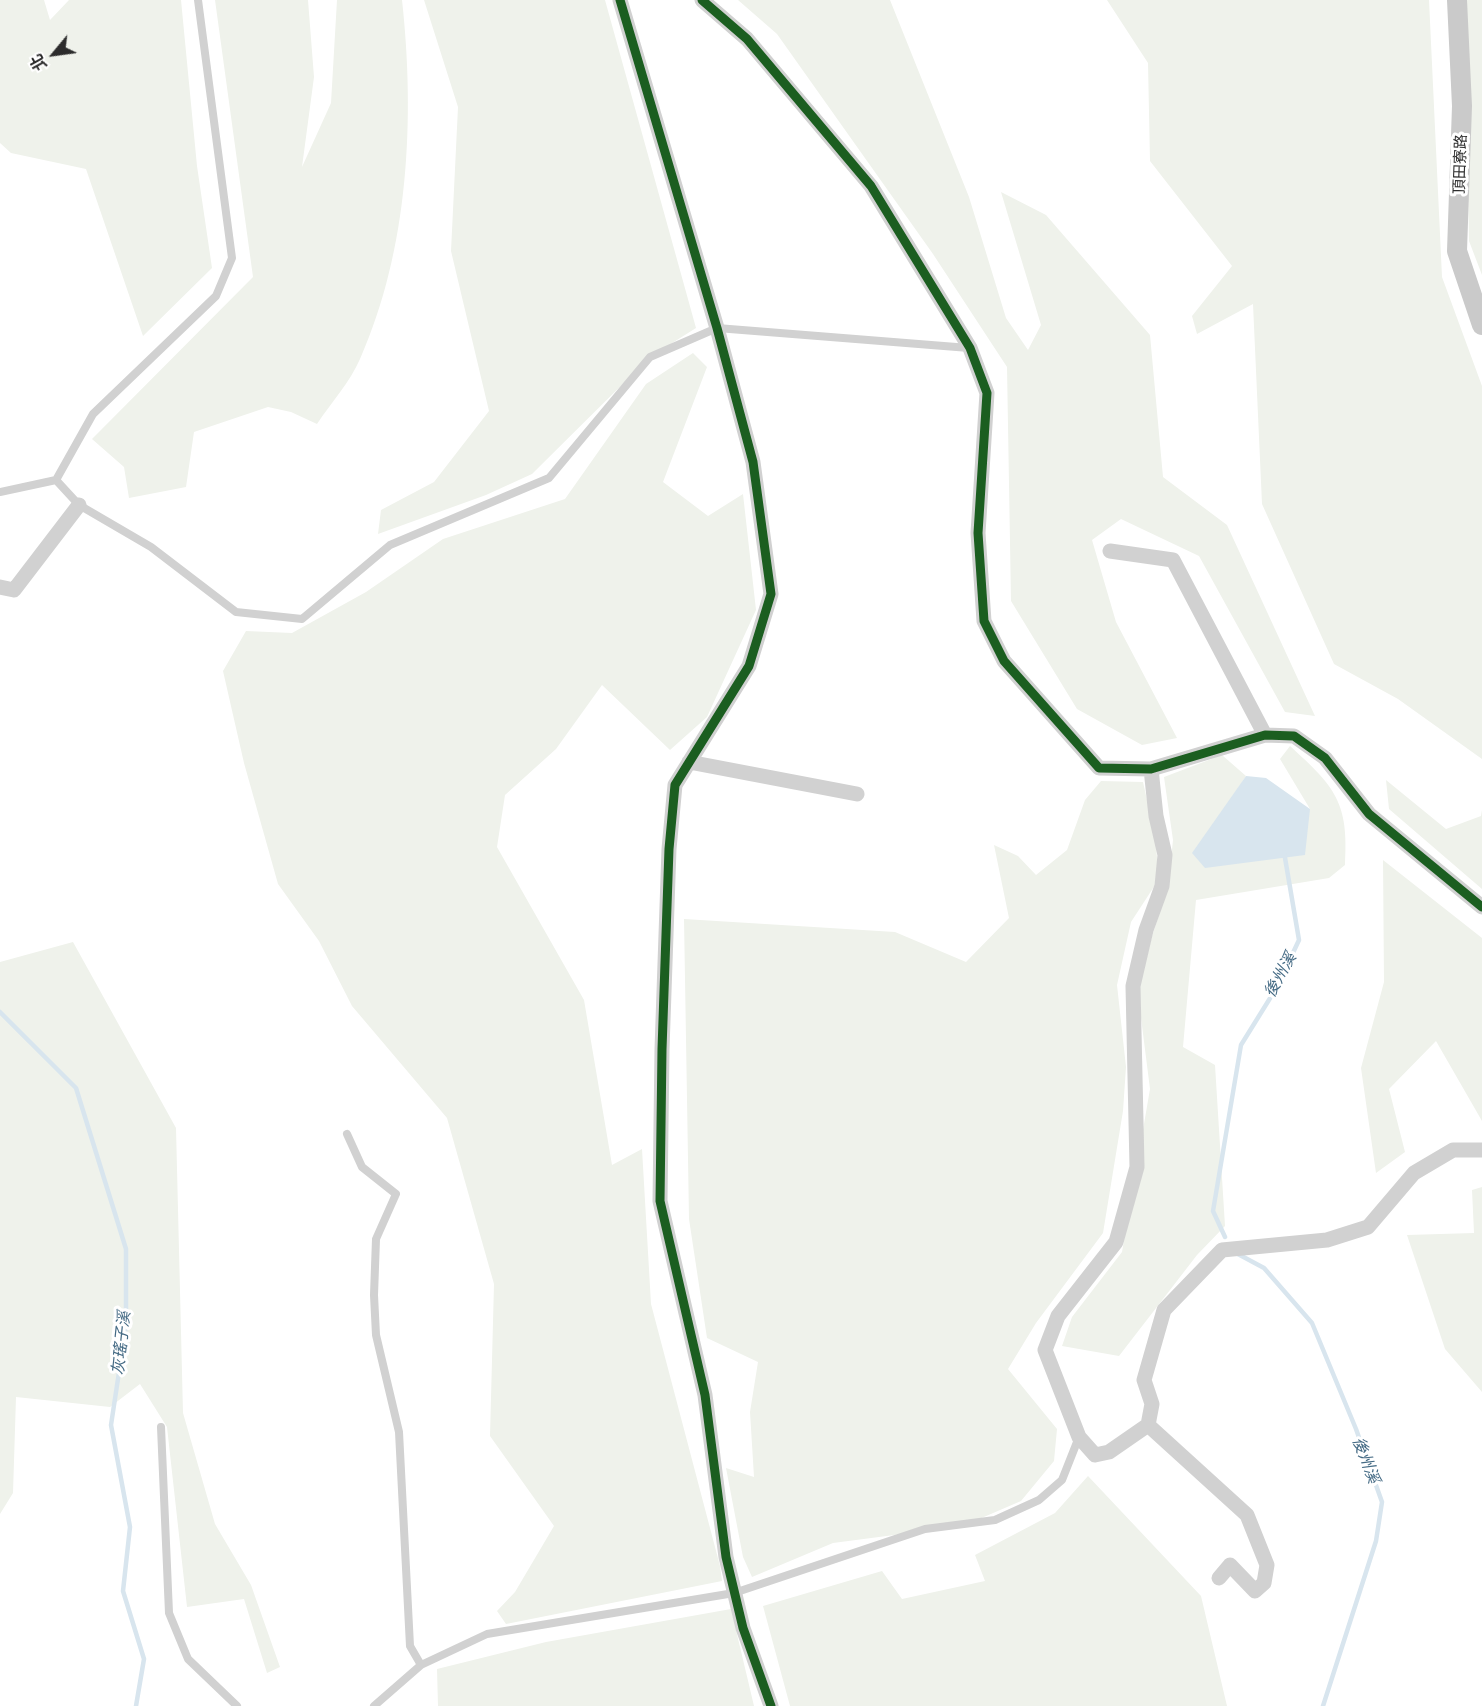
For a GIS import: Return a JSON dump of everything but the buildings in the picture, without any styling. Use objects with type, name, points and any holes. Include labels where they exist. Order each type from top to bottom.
[{"type":"street","points":[[620,0],[717,328],[753,462],[771,594],[749,666],[675,784],[669,849],[660,1202],[705,1395],[726,1557],[743,1628],[771,1706]]},
{"type":"street","points":[[702,0],[747,39],[871,186],[970,348],[987,393],[978,533],[984,621],[1004,661],[1099,768],[1151,769],[1265,735],[1294,736],[1325,758],[1370,814],[1482,907]]},
{"type":"street","name":"頂田寮路","points":[[1457,0],[1462,106],[1457,251],[1482,325]]},
{"type":"street","points":[[0,587],[14,590],[79,506]]},
{"type":"street","points":[[1110,551],[1173,560],[1265,735]]},
{"type":"street","points":[[689,762],[856,794]]},
{"type":"street","points":[[1151,769],[1156,816],[1165,855],[1162,886],[1146,930],[1133,986],[1137,1167],[1116,1242],[1058,1316],[1045,1350],[1079,1437],[1095,1455],[1109,1452],[1149,1425],[1152,1404],[1144,1380],[1164,1310],[1222,1250],[1327,1240],[1368,1227],[1414,1173],[1453,1150],[1482,1150]]},
{"type":"street","points":[[1149,1425],[1247,1515],[1267,1564],[1264,1583],[1255,1591],[1230,1565],[1219,1578]]},
{"type":"lane","points":[[0,492],[56,480],[93,414],[216,296],[232,258],[198,0]]},
{"type":"lane","points":[[56,480],[79,506],[151,547],[236,612],[302,619],[390,545],[549,478],[650,357],[717,328],[970,348]]},
{"type":"lane","points":[[347,1134],[362,1167],[396,1194],[376,1239],[376,1335],[399,1432],[410,1646],[421,1665]]},
{"type":"lane","points":[[161,1427],[169,1613],[188,1659],[237,1706]]},
{"type":"lane","points":[[374,1706],[421,1665],[486,1635],[734,1593],[925,1529],[995,1520],[1039,1500],[1062,1480],[1079,1437]]},
{"type":"shaded area","points":[[0,0],[44,0],[50,20],[69,0],[181,0],[197,166],[212,268],[143,336],[86,169],[11,153],[0,143]]},
{"type":"shaded area","points":[[215,0],[308,0],[314,77],[302,167],[331,103],[337,0],[402,0],[408,90],[404,182],[398,228],[389,273],[360,359],[346,384],[317,424],[291,412],[268,407],[194,432],[186,487],[129,498],[124,467],[92,439],[253,277]]},
{"type":"shaded area","points":[[424,0],[605,0],[696,328],[650,357],[532,474],[486,495],[378,534],[381,510],[434,482],[489,411],[451,251],[458,107]]},
{"type":"shaded area","points":[[738,0],[890,0],[969,197],[1006,318],[1028,350],[1041,325],[1001,192],[1046,215],[1150,335],[1163,477],[1227,525],[1315,716],[1285,712],[1199,556],[1121,519],[1092,540],[1116,622],[1177,738],[1142,745],[1077,709],[1011,601],[1007,367],[933,254],[777,34]]},
{"type":"shaded area","points":[[1107,0],[1429,0],[1442,277],[1482,386],[1482,759],[1398,699],[1334,664],[1262,504],[1253,304],[1197,334],[1192,316],[1232,266],[1150,161],[1148,63]]},
{"type":"shaded area","points":[[1465,0],[1482,0],[1482,275],[1469,241]]},
{"type":"shaded area","points":[[693,353],[707,367],[663,482],[708,516],[743,494],[756,610],[707,717],[670,750],[602,685],[556,749],[505,795],[497,847],[584,1000],[612,1165],[642,1149],[651,1304],[722,1581],[506,1624],[497,1611],[515,1592],[554,1526],[490,1436],[494,1284],[447,1118],[352,1006],[319,941],[278,884],[244,763],[223,671],[246,631],[292,633],[366,592],[443,539],[565,499],[646,384]]},
{"type":"shaded area","points":[[1290,746],[1318,773],[1336,797],[1344,826],[1345,865],[1329,878],[1196,900],[1183,1047],[1215,1065],[1225,1226],[1197,1255],[1119,1356],[1062,1346],[1072,1317],[1122,1252],[1150,1089],[1138,994],[1152,936],[1168,888],[1173,840],[1164,777],[1222,755],[1246,776],[1229,803],[1310,809],[1280,759]]},
{"type":"shaded area","points":[[1246,776],[1266,778],[1310,809],[1305,855],[1205,868],[1192,853]]},
{"type":"shaded area","points":[[1386,780],[1446,829],[1481,816],[1482,810],[1482,889],[1389,809]]},
{"type":"shaded area","points":[[1101,781],[1143,782],[1155,836],[1159,879],[1131,922],[1117,985],[1126,1067],[1123,1111],[1103,1233],[1036,1323],[1008,1369],[1057,1429],[1054,1461],[1021,1501],[963,1526],[833,1543],[752,1577],[743,1557],[726,1468],[754,1477],[750,1412],[758,1362],[707,1338],[689,1219],[684,919],[895,932],[966,962],[1009,918],[994,845],[1018,856],[1036,875],[1067,850],[1085,800]]},
{"type":"shaded area","points":[[1383,860],[1482,938],[1482,1121],[1436,1041],[1389,1089],[1405,1152],[1376,1173],[1361,1068],[1384,982]]},
{"type":"shaded area","points":[[73,942],[176,1128],[183,1413],[215,1524],[251,1585],[280,1667],[267,1673],[244,1599],[187,1607],[167,1427],[140,1384],[110,1407],[16,1397],[13,1493],[0,1514],[0,962]]},
{"type":"shaded area","points":[[1482,1187],[1482,1392],[1445,1349],[1407,1235],[1474,1233],[1472,1190]]},
{"type":"shaded area","points":[[1088,1476],[1201,1596],[1227,1706],[790,1706],[763,1606],[882,1571],[902,1599],[985,1581],[975,1555],[1055,1513]]},
{"type":"shaded area","points":[[731,1609],[754,1706],[438,1706],[437,1669],[546,1642]]},
{"type":"waterway","name":"後州溪","points":[[1225,1237],[1213,1211],[1241,1045],[1277,987],[1299,940],[1284,852]]},
{"type":"waterway","name":"灰瑤子溪","points":[[0,1012],[76,1088],[126,1249],[126,1326],[111,1425],[130,1527],[123,1591],[144,1659],[136,1706]]},
{"type":"waterway","name":"後州溪","points":[[1236,1253],[1264,1268],[1312,1323],[1356,1429],[1382,1502],[1376,1541],[1323,1706]]},
{"type":"cycle path","points":[[620,0],[717,328],[753,462],[771,594],[749,666],[675,785],[669,849],[662,1049],[660,1201],[705,1395],[726,1557],[743,1628],[771,1706]]},
{"type":"cycle path","points":[[702,0],[747,39],[871,186],[970,348],[987,393],[978,533],[984,621],[1004,661],[1099,768],[1151,769],[1265,735],[1294,736],[1325,758],[1369,814],[1482,907]]}]
